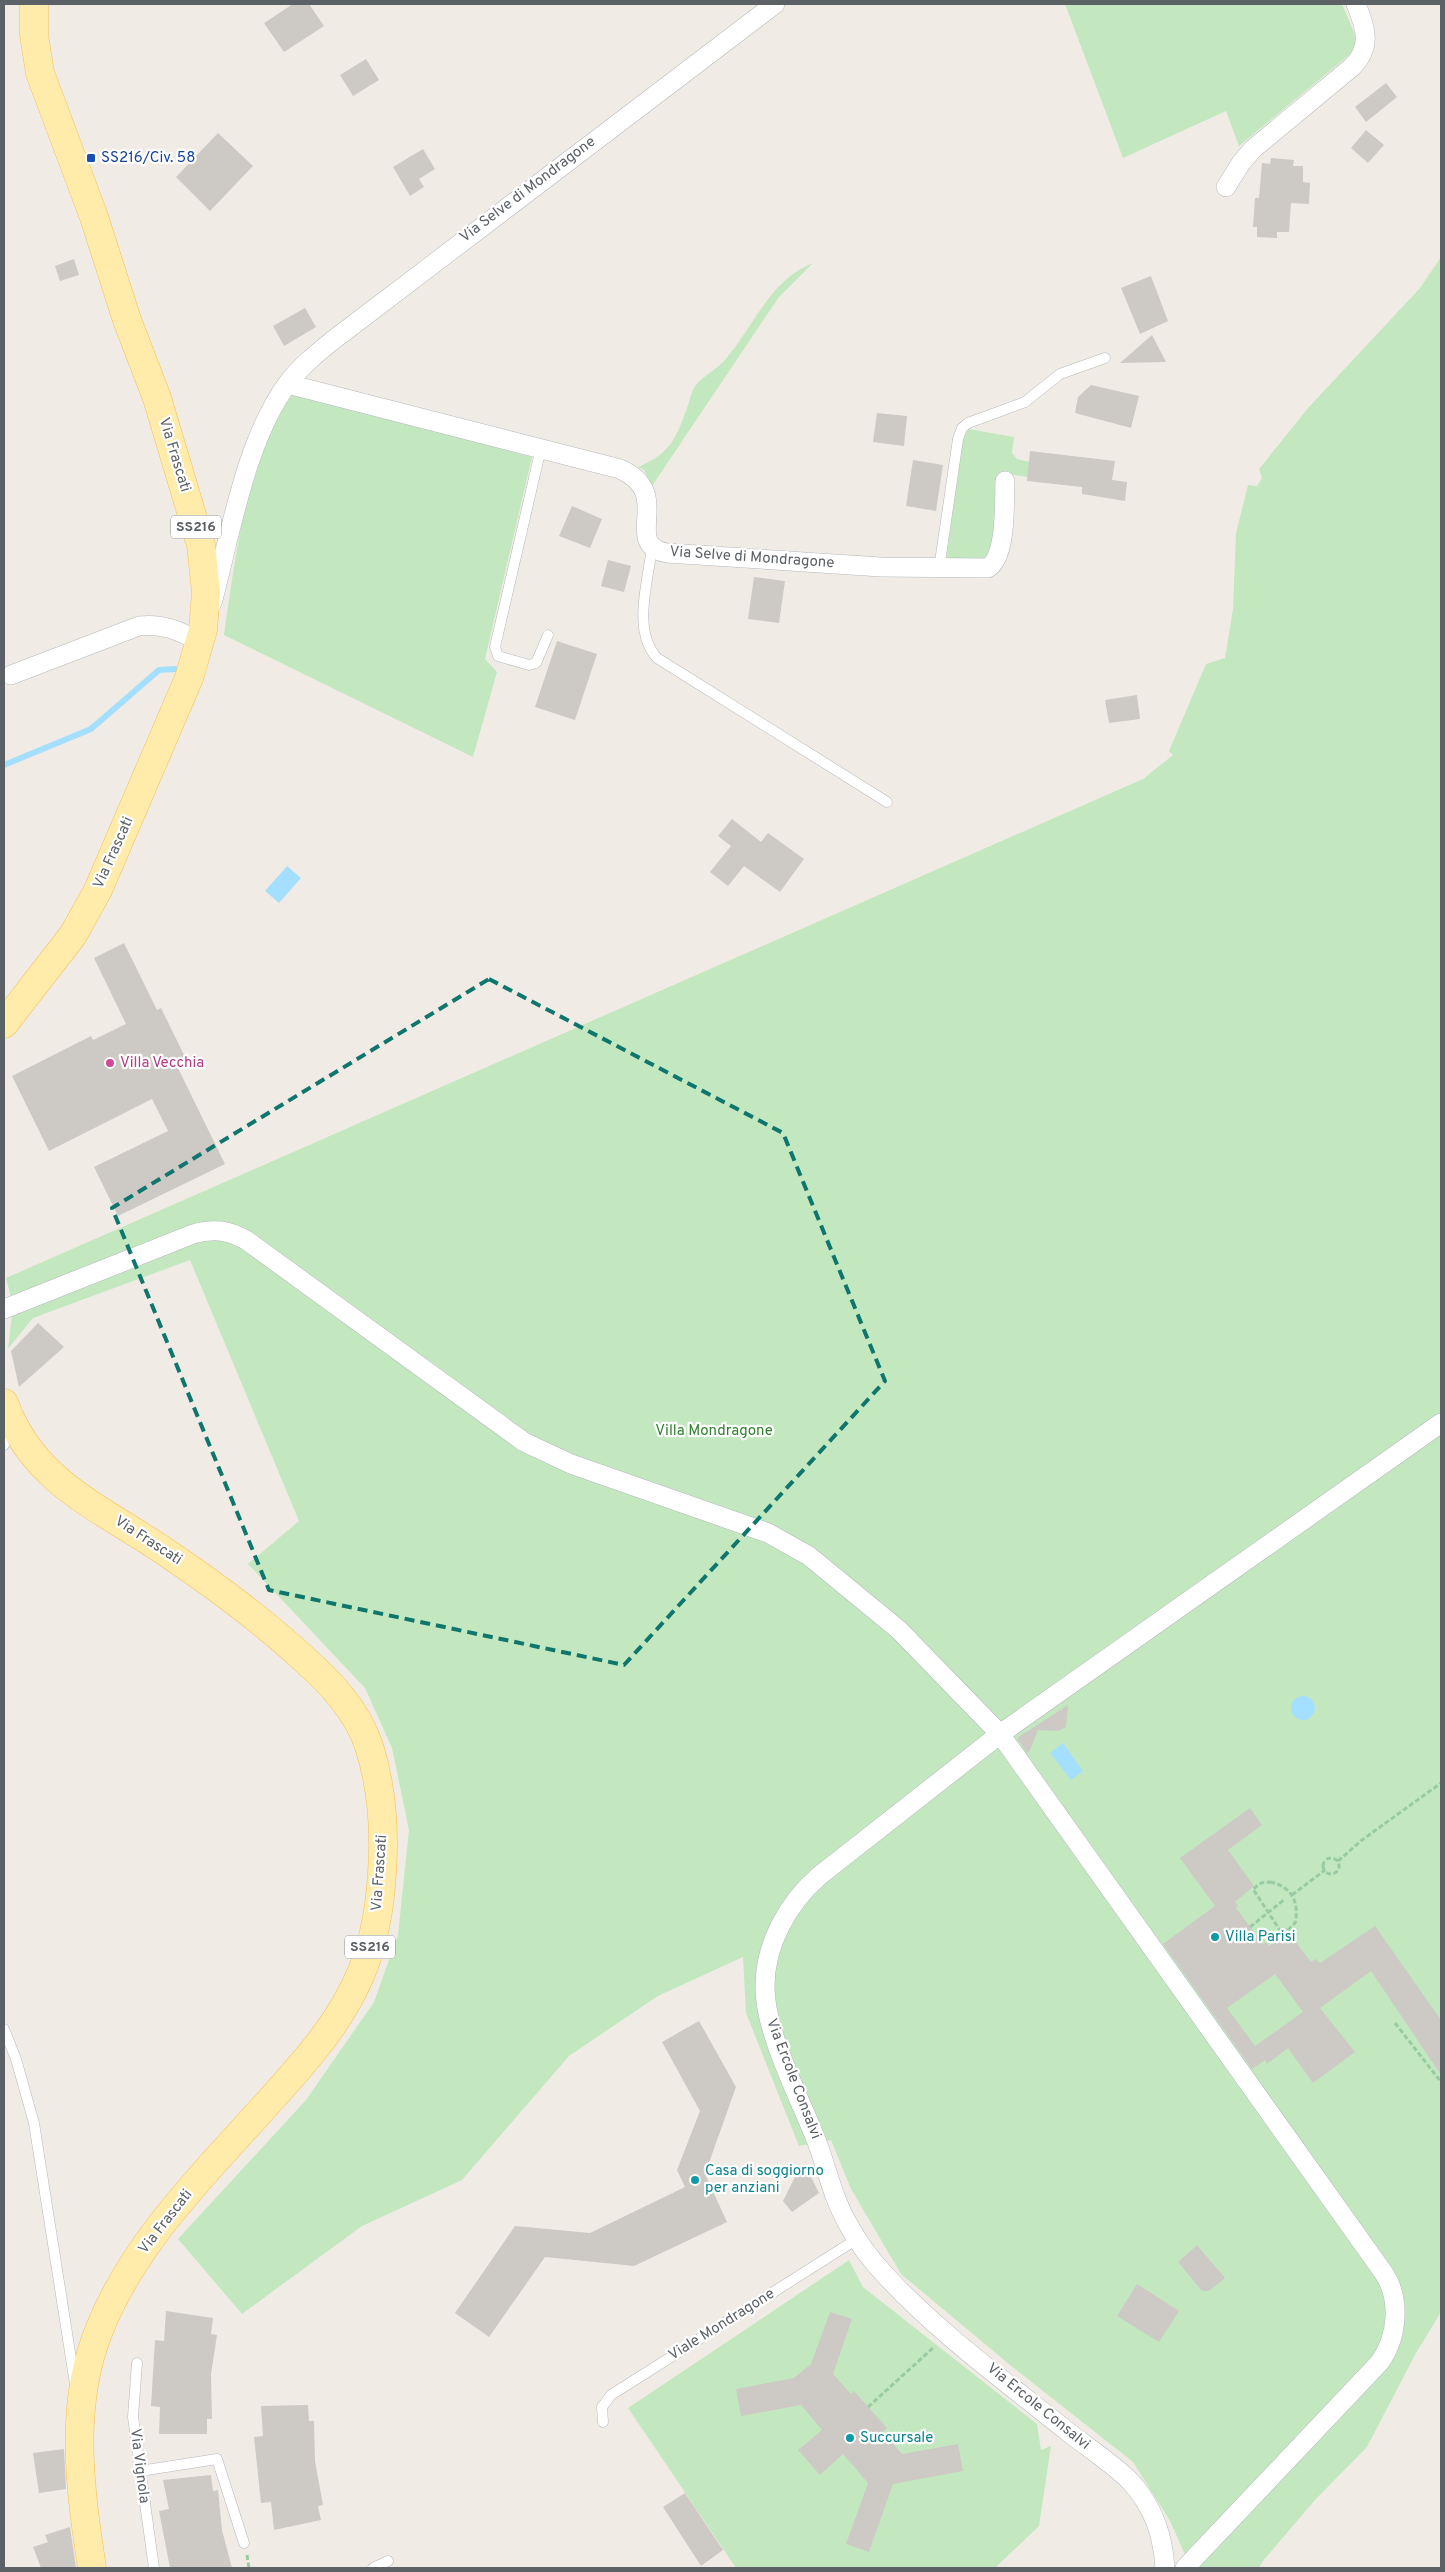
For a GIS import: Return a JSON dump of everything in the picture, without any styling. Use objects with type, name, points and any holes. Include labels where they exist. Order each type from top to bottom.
[{"type":"main road","name":"Via Frascati","points":[[4,1024],[72,935],[90,908],[175,714],[200,642],[206,592],[201,544],[157,398],[127,320],[94,217],[40,73],[34,35],[34,4]]},
{"type":"main road","name":"Via Frascati","points":[[6,1411],[29,1452],[56,1480],[89,1504],[161,1549],[225,1593],[267,1626],[333,1687],[356,1717],[368,1744],[379,1791],[383,1824],[383,1854],[377,1922],[366,1960],[340,2015],[308,2058],[163,2222],[136,2261],[113,2300],[96,2337],[87,2369],[80,2414],[81,2486],[92,2568]]},
{"type":"street","name":"Via Selve di Mondragone","points":[[200,642],[252,455],[262,429],[288,384],[305,364],[332,340],[775,4]]},
{"type":"street","points":[[1226,187],[1241,163],[1253,150],[1352,67],[1361,56],[1366,46],[1366,35],[1356,4]]},
{"type":"street","name":"Via Selve di Mondragone","points":[[288,384],[612,466],[637,479],[643,486],[648,499],[645,528],[648,541],[660,552],[667,553],[939,569],[979,569],[993,565],[1001,545],[1005,482]]},
{"type":"street","points":[[11,674],[139,626],[155,624],[176,628],[200,642]]},
{"type":"street","points":[[4,1308],[202,1231],[219,1230],[241,1237],[524,1442],[577,1466],[749,1524],[797,1549],[886,1617],[1000,1734],[1383,2272],[1393,2293],[1395,2310],[1392,2336],[1380,2362],[1185,2568]]},
{"type":"street","name":"Via Ercole Consalvi","points":[[1165,2568],[1157,2524],[1146,2500],[1130,2481],[948,2334],[886,2276],[857,2239],[841,2210],[818,2144],[772,2028],[766,2005],[764,1986],[768,1959],[782,1922],[797,1898],[809,1885],[1000,1734],[1441,1423]]},
{"type":"lane","points":[[939,569],[958,439],[962,428],[973,420],[1033,397],[1060,374],[1105,358]]},
{"type":"lane","points":[[541,448],[495,647],[498,656],[529,665],[536,663],[548,635]]},
{"type":"lane","points":[[652,546],[642,628],[647,645],[657,658],[887,802]]},
{"type":"lane","points":[[4,1445],[6,1411]]},
{"type":"lane","points":[[4,2029],[16,2058],[34,2123],[80,2414]]},
{"type":"lane","name":"Viale Mondragone","points":[[603,2422],[602,2407],[611,2395],[857,2239]]},
{"type":"lane","name":"Via Vignola","points":[[137,2363],[133,2417],[154,2568]]},
{"type":"lane","points":[[140,2471],[217,2460],[244,2542]]},
{"type":"lane","points":[[374,2568],[388,2561]]},
{"type":"path","points":[[1338,1861],[1362,1840],[1441,1783]]},
{"type":"path","points":[[1324,1870],[1323,1865],[1328,1859],[1333,1858],[1338,1861]]},
{"type":"path","points":[[1324,1870],[1331,1874],[1336,1873],[1339,1868],[1338,1861]]},
{"type":"path","points":[[1292,1895],[1324,1870]]},
{"type":"path","points":[[1260,1883],[1278,1884],[1292,1895],[1297,1914],[1295,1923],[1283,1935],[1268,1912],[1252,1889],[1260,1883]]},
{"type":"path","points":[[1250,1927],[1285,1900]]},
{"type":"path","points":[[1395,2023],[1441,2082]]},
{"type":"path","points":[[868,2407],[948,2334]]},
{"type":"highlighted area","points":[[489,979],[783,1133],[885,1381],[624,1665],[269,1590],[112,1208]]},
{"type":"green space","points":[[1065,4],[1342,4],[1360,46],[1239,146],[1226,111],[1123,158]]},
{"type":"green space","name":"Villa Mondragone","points":[[1441,257],[1441,2312],[1416,2353],[1367,2447],[1315,2500],[1259,2568],[1191,2568],[1170,2521],[1133,2462],[1010,2365],[901,2274],[851,2189],[831,2140],[799,2146],[746,2013],[743,1957],[658,1996],[569,2056],[462,2180],[362,2226],[242,2314],[178,2239],[306,2100],[374,2002],[398,1935],[409,1830],[392,1748],[365,1688],[248,1564],[299,1521],[190,1260],[33,1318],[8,1349],[13,1305],[6,1278],[1143,779],[1173,755],[1169,751],[1206,664],[1225,658],[1233,609],[1236,533],[1248,485],[1257,486],[1262,478],[1259,469],[1309,407],[1420,288]]},
{"type":"green space","points":[[813,263],[779,297],[652,486],[644,470],[638,467],[665,451],[675,437],[695,386],[724,361],[763,306],[784,281]]},
{"type":"green space","points":[[293,393],[532,457],[485,659],[497,672],[473,757],[224,635],[238,543],[254,472],[265,440],[278,413]]},
{"type":"green space","points":[[969,429],[1014,437],[1012,453],[1017,459],[1030,462],[1028,477],[999,473],[994,554],[989,561],[946,561],[963,438]]},
{"type":"green space","points":[[849,2260],[863,2287],[1037,2424],[1041,2450],[1051,2446],[1039,2526],[995,2568],[736,2568],[628,2408]]},
{"type":"water","points":[[287,866],[301,878],[279,903],[265,891]]},
{"type":"water","points":[[1303,1696],[1312,1699],[1315,1708],[1312,1717],[1303,1720],[1294,1717],[1291,1708],[1294,1699]]},
{"type":"water","points":[[1063,1743],[1083,1771],[1071,1780],[1050,1753]]},
{"type":"building","points":[[293,4],[309,4],[324,26],[284,52],[264,23]]},
{"type":"building","points":[[366,59],[379,80],[353,96],[340,75]]},
{"type":"building","points":[[1386,83],[1397,97],[1366,122],[1355,107]]},
{"type":"building","points":[[1366,130],[1384,145],[1368,163],[1351,148]]},
{"type":"building","points":[[218,133],[253,166],[210,211],[176,177]]},
{"type":"building","points":[[423,149],[435,169],[419,179],[424,187],[410,196],[393,167]]},
{"type":"building","points":[[1271,158],[1294,160],[1293,166],[1303,166],[1303,182],[1310,183],[1309,204],[1291,203],[1289,232],[1277,232],[1277,238],[1257,237],[1257,227],[1253,227],[1255,198],[1259,198],[1262,163],[1270,164]]},
{"type":"building","points":[[74,259],[79,275],[60,281],[55,266]]},
{"type":"building","points":[[1151,276],[1168,321],[1140,334],[1121,288]]},
{"type":"building","points":[[305,308],[316,327],[284,346],[273,326]]},
{"type":"building","points":[[1152,335],[1166,362],[1120,363]]},
{"type":"building","points":[[1091,385],[1139,396],[1131,428],[1075,413],[1078,397]]},
{"type":"building","points":[[877,413],[907,416],[904,446],[873,442]]},
{"type":"building","points":[[1030,451],[1115,461],[1112,480],[1127,482],[1125,501],[1082,494],[1082,487],[1027,481]]},
{"type":"building","points":[[913,460],[943,465],[936,511],[906,506]]},
{"type":"building","points":[[572,506],[602,519],[590,548],[559,536]]},
{"type":"building","points":[[608,560],[631,566],[624,592],[601,586]]},
{"type":"building","points":[[754,577],[785,581],[779,623],[748,619]]},
{"type":"building","points":[[557,641],[597,654],[575,720],[535,707]]},
{"type":"building","points":[[1137,695],[1140,719],[1109,723],[1105,700]]},
{"type":"building","points":[[732,819],[761,842],[768,833],[804,859],[780,892],[744,866],[728,886],[710,872],[731,846],[718,836]]},
{"type":"building","name":"Villa Vecchia","points":[[124,943],[157,1010],[161,1008],[187,1061],[177,1066],[225,1164],[118,1216],[94,1167],[168,1131],[152,1099],[49,1151],[12,1076],[91,1036],[93,1040],[126,1024],[94,958]]},
{"type":"building","points":[[38,1323],[64,1347],[19,1387],[11,1351]]},
{"type":"building","points":[[1068,1705],[1066,1727],[1058,1731],[1038,1730],[1027,1753],[1017,1738]]},
{"type":"building","name":"Villa Parisi","points":[[1250,1808],[1262,1825],[1228,1850],[1254,1886],[1235,1902],[1238,1906],[1236,1908],[1263,1944],[1266,1942],[1269,1946],[1288,1932],[1311,1962],[1316,1959],[1320,1963],[1375,1926],[1441,2020],[1441,2075],[1371,1971],[1320,2008],[1355,2052],[1313,2083],[1288,2048],[1267,2064],[1265,2060],[1252,2069],[1163,1944],[1215,1906],[1180,1858]],"holes":[[[1275,1974],[1303,2012],[1255,2046],[1227,2008]]]},
{"type":"building","name":"Casa di soggiorno per anziani","points":[[699,2021],[736,2087],[705,2174],[727,2222],[634,2266],[545,2257],[489,2337],[455,2313],[515,2226],[590,2233],[685,2187],[677,2170],[700,2111],[662,2042]]},
{"type":"building","points":[[807,2169],[819,2193],[792,2212],[783,2201],[797,2173]]},
{"type":"building","points":[[1197,2245],[1225,2278],[1209,2291],[1202,2291],[1178,2262]]},
{"type":"building","points":[[1137,2284],[1179,2311],[1159,2342],[1117,2316]]},
{"type":"building","points":[[166,2311],[213,2318],[211,2334],[217,2335],[211,2374],[212,2419],[207,2419],[207,2434],[159,2434],[160,2407],[151,2406],[155,2340],[164,2341]]},
{"type":"building","name":"Succursale","points":[[830,2312],[852,2319],[833,2374],[851,2394],[854,2391],[887,2428],[883,2432],[902,2454],[958,2444],[963,2471],[893,2484],[869,2552],[846,2544],[868,2483],[843,2454],[820,2475],[798,2450],[822,2430],[801,2405],[741,2416],[736,2389],[794,2378],[811,2364]]},
{"type":"building","points":[[308,2405],[309,2421],[314,2421],[315,2461],[323,2505],[318,2506],[321,2520],[274,2530],[271,2502],[261,2503],[254,2437],[263,2436],[261,2406]]},
{"type":"building","points":[[64,2449],[66,2489],[39,2493],[33,2453]]},
{"type":"building","points":[[211,2475],[213,2491],[218,2490],[222,2530],[232,2568],[170,2568],[159,2511],[169,2509],[163,2480]]},
{"type":"building","points":[[685,2493],[723,2550],[701,2566],[663,2507]]},
{"type":"building","points":[[70,2527],[76,2568],[41,2568],[33,2547],[48,2542],[45,2535]]},
{"type":"waterway","points":[[4,765],[91,729],[159,670],[175,669]]},
{"type":"place","name":"SS216/Civ. 58","points":[[91,158]]},
{"type":"place","name":"Villa Vecchia","points":[[110,1063]]},
{"type":"place","name":"Villa Parisi","points":[[1215,1937]]},
{"type":"place","name":"Casa di soggiorno per anziani","points":[[695,2180]]},
{"type":"place","name":"Succursale","points":[[850,2438]]}]
